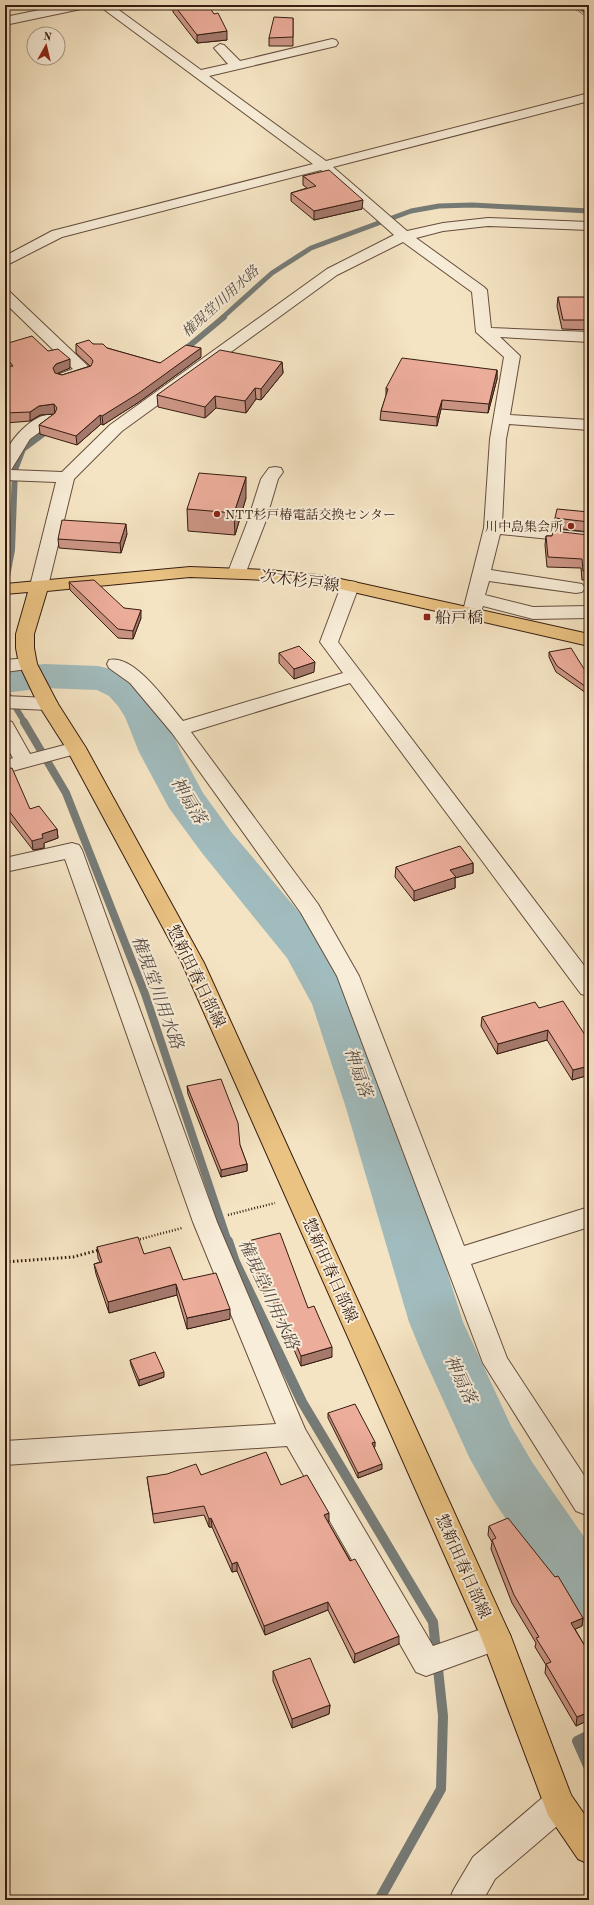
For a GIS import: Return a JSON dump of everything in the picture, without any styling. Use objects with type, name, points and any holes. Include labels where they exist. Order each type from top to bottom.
[{"type":"main road","name":"次木杉戸線","points":[[5,589],[190,572],[236,572],[302,578],[473,606],[589,640]]},
{"type":"main road","points":[[28,664],[25,648],[26,634],[39,586]]},
{"type":"main road","name":"惣新田春日部線","points":[[28,664],[48,704],[76,748],[193,963],[496,1637],[559,1804],[589,1848]]},
{"type":"street","points":[[5,21],[81,5]]},
{"type":"street","points":[[104,5],[323,165],[404,236],[480,290],[484,332],[512,356],[498,439],[493,528],[473,606],[533,613],[589,612]]},
{"type":"street","points":[[200,74],[238,65],[300,46],[332,43]]},
{"type":"street","points":[[220,48],[238,65]]},
{"type":"street","points":[[5,262],[57,234],[589,97]]},
{"type":"street","points":[[39,586],[66,477],[116,428],[332,272],[404,236],[443,227],[488,222],[589,226]]},
{"type":"street","points":[[5,295],[84,371],[63,378]]},
{"type":"street","points":[[484,332],[589,337]]},
{"type":"street","points":[[5,467],[24,436],[41,422],[49,418]]},
{"type":"street","points":[[501,419],[589,425]]},
{"type":"street","points":[[236,572],[256,523],[270,479],[276,472]]},
{"type":"street","points":[[5,475],[66,477]]},
{"type":"street","points":[[493,528],[589,538]]},
{"type":"street","points":[[481,574],[576,588]]},
{"type":"street","points":[[350,586],[329,642],[589,988]]},
{"type":"street","points":[[5,666],[28,664]]},
{"type":"street","points":[[116,664],[137,679],[179,729],[310,909],[348,976],[496,1363],[586,1502],[589,1504]]},
{"type":"street","points":[[179,729],[354,676]]},
{"type":"street","points":[[5,702],[48,704]]},
{"type":"street","points":[[5,726],[25,762]]},
{"type":"street","points":[[5,767],[76,748]]},
{"type":"street","points":[[5,865],[72,850],[205,1222],[294,1434],[426,1662],[496,1637]]},
{"type":"street","points":[[456,1258],[589,1217]]},
{"type":"street","points":[[5,1453],[294,1434]]},
{"type":"street","points":[[465,1900],[484,1868],[559,1804]]},
{"type":"path","points":[[568,5],[589,18]]},
{"type":"path","points":[[132,1241],[298,1196]]},
{"type":"path","points":[[5,1262],[73,1257],[103,1249]]},
{"type":"building","points":[[174,5],[208,5],[214,14],[218,13],[227,31],[197,35]]},
{"type":"building","points":[[274,17],[293,18],[293,37],[269,38]]},
{"type":"building","points":[[329,170],[363,200],[314,211],[291,193],[316,186],[303,176]]},
{"type":"building","points":[[558,297],[585,297],[589,320],[563,320]]},
{"type":"building","points":[[32,336],[48,351],[58,349],[70,359],[56,364],[53,368],[55,373],[62,375],[91,366],[93,361],[91,358],[76,344],[89,340],[93,344],[103,344],[107,348],[160,363],[186,345],[201,348],[139,393],[102,416],[100,415],[76,436],[39,425],[55,413],[57,408],[54,404],[39,406],[30,412],[5,413],[5,367],[13,366],[5,356],[5,344]]},
{"type":"building","points":[[220,350],[282,362],[261,389],[255,388],[245,401],[215,396],[205,407],[157,395]]},
{"type":"building","points":[[402,358],[497,370],[489,404],[442,400],[437,417],[381,411],[388,389],[386,388]]},
{"type":"building","points":[[199,473],[246,477],[234,513],[187,509]]},
{"type":"building","points":[[557,509],[589,512],[589,522],[555,518]]},
{"type":"building","points":[[62,520],[126,524],[120,543],[58,539]]},
{"type":"building","points":[[553,531],[589,535],[589,571],[583,571],[582,559],[548,557],[546,536],[552,536]]},
{"type":"building","points":[[94,580],[124,608],[141,610],[133,631],[118,629],[69,582]]},
{"type":"building","points":[[299,646],[315,662],[294,669],[279,653]]},
{"type":"building","points":[[571,648],[589,677],[589,689],[557,666],[549,652]]},
{"type":"building","points":[[12,768],[30,809],[39,806],[57,829],[42,834],[43,838],[32,841],[5,806],[5,769]]},
{"type":"building","points":[[460,846],[473,863],[450,870],[456,877],[414,891],[396,867]]},
{"type":"building","points":[[563,1001],[589,1041],[589,1066],[573,1070],[548,1030],[498,1044],[482,1017],[535,1002],[539,1008]]},
{"type":"building","points":[[221,1079],[238,1123],[240,1145],[247,1164],[221,1170],[187,1086]]},
{"type":"building","points":[[280,1233],[308,1308],[314,1306],[332,1347],[301,1356],[269,1282],[263,1283],[248,1241]]},
{"type":"building","points":[[138,1237],[144,1254],[170,1247],[183,1280],[216,1273],[230,1309],[187,1318],[176,1284],[108,1302],[94,1264],[102,1262],[97,1247]]},
{"type":"building","points":[[155,1352],[164,1372],[139,1380],[130,1360]]},
{"type":"building","points":[[355,1404],[375,1442],[372,1443],[382,1464],[358,1473],[328,1413]]},
{"type":"building","points":[[266,1452],[281,1485],[307,1475],[329,1513],[324,1515],[350,1561],[355,1559],[399,1636],[355,1654],[328,1602],[264,1626],[237,1562],[232,1564],[204,1506],[153,1514],[147,1477],[167,1474],[196,1464],[201,1475]]},
{"type":"building","points":[[508,1518],[555,1577],[558,1576],[583,1618],[571,1623],[589,1653],[589,1712],[577,1717],[546,1664],[551,1662],[536,1638],[539,1637],[514,1595],[492,1540],[496,1538],[489,1526]]},
{"type":"building","points":[[310,1658],[330,1705],[292,1719],[273,1671]]},
{"type":"waterway","name":"権現堂川用水路","points":[[576,5],[589,13]]},
{"type":"waterway","name":"権現堂川用水路","points":[[222,318],[272,273],[311,248],[411,211],[439,206],[472,205],[589,211]]},
{"type":"waterway","name":"権現堂川用水路","points":[[182,352],[224,317]]},
{"type":"waterway","name":"権現堂川用水路","points":[[5,587],[12,550],[15,470],[23,449],[51,428]]},
{"type":"waterway","name":"神扇落","points":[[5,681],[44,676],[98,678],[110,681],[123,687],[135,700],[145,717],[160,752],[184,798],[217,843],[305,949],[336,1004],[371,1108],[436,1322],[450,1356],[490,1442],[512,1480],[589,1594]]},
{"type":"waterway","name":"権現堂川用水路","points":[[5,690],[25,723]]},
{"type":"waterway","name":"権現堂川用水路","points":[[24,722],[66,793],[145,994],[228,1242]]},
{"type":"waterway","name":"権現堂川用水路","points":[[228,1241],[235,1262],[302,1402],[433,1622],[443,1716],[441,1789],[379,1900]]},
{"type":"waterway","points":[[589,1735],[577,1741],[589,1768]]},
{"type":"place","name":"NTT杉戸椿電話交換センター","points":[[217,514]]},
{"type":"place","name":"川中島集会所","points":[[571,526]]},
{"type":"place","name":"船戸橋","points":[[427,617]]}]
